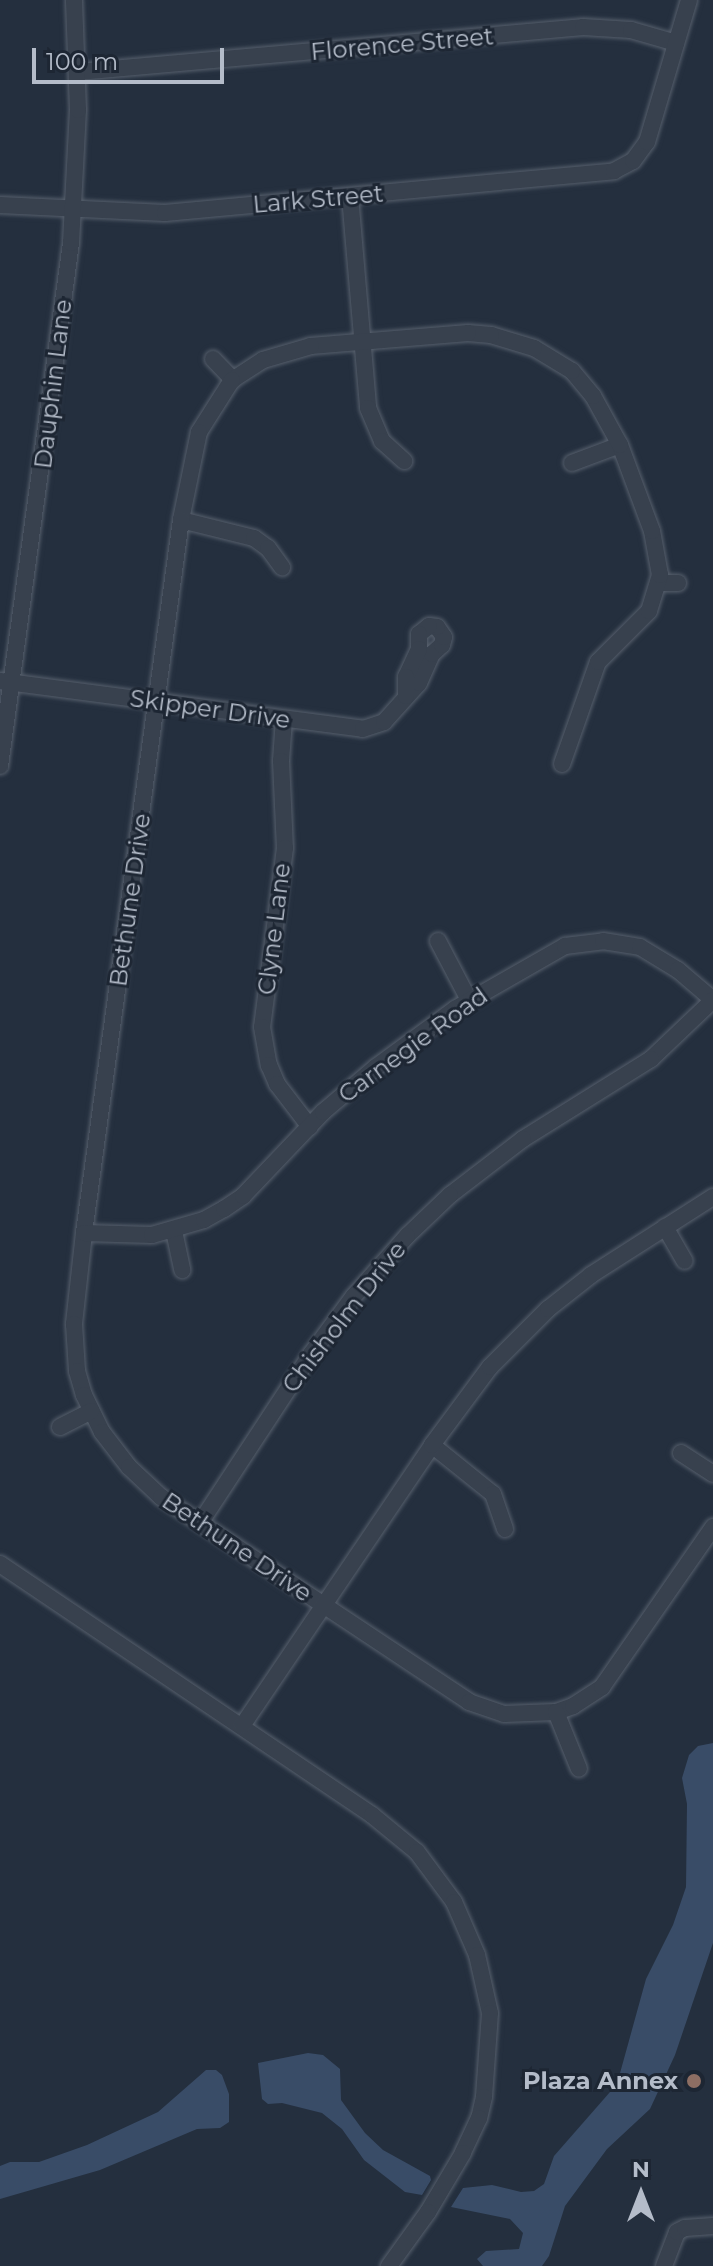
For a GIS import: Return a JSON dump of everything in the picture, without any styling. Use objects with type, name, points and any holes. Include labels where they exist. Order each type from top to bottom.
[{"type":"street","name":"Dauphin Lane","points":[[0,766],[6,682],[73,210],[78,72],[74,0]]},
{"type":"street","points":[[676,43],[689,0]]},
{"type":"street","name":"Florence Street","points":[[78,72],[583,27],[631,30],[676,43]]},
{"type":"street","name":"Lark Street","points":[[0,205],[165,213],[614,171],[633,161],[647,142],[676,43]]},
{"type":"street","points":[[350,196],[362,341],[373,425],[382,441],[404,461]]},
{"type":"street","name":"Bethune Drive","points":[[659,583],[659,561],[652,531],[620,445],[593,396],[572,371],[534,348],[513,340],[468,333],[362,341],[284,353],[263,360],[233,380],[199,432],[181,520],[84,1233],[74,1348],[91,1411],[129,1467],[161,1497],[469,1702],[504,1714],[556,1712],[588,1698],[616,1672],[713,1527]]},
{"type":"street","points":[[213,359],[233,380]]},
{"type":"street","points":[[572,463],[620,445]]},
{"type":"street","points":[[181,520],[254,538],[268,548],[282,567]]},
{"type":"street","points":[[562,764],[598,662],[649,611],[659,583],[678,583]]},
{"type":"street","name":"Skipper Drive","points":[[6,682],[363,729],[374,727],[392,716],[406,696]]},
{"type":"street","name":"Clyne Lane","points":[[284,719],[281,761],[285,848],[262,1027],[269,1065],[277,1084],[310,1127]]},
{"type":"street","points":[[438,941],[469,1000]]},
{"type":"street","name":"Carnegie Road","points":[[84,1233],[135,1236],[174,1231],[204,1220],[243,1196],[310,1127],[376,1067],[469,1000],[565,946],[603,941],[622,943],[656,955],[713,1000]]},
{"type":"street","name":"Chisholm Drive","points":[[200,1523],[311,1354],[353,1297],[407,1236],[450,1195],[523,1139],[651,1059],[713,1000]]},
{"type":"street","points":[[242,1726],[432,1445],[490,1367],[539,1318],[591,1275],[713,1197]]},
{"type":"street","points":[[665,1227],[685,1261]]},
{"type":"street","points":[[174,1231],[182,1270]]},
{"type":"street","points":[[60,1427],[91,1411]]},
{"type":"street","points":[[432,1445],[484,1483],[500,1507],[505,1529]]},
{"type":"street","points":[[681,1453],[713,1474]]},
{"type":"street","points":[[0,1564],[400,1836],[435,1874],[467,1927],[485,1984],[490,2013],[489,2061],[479,2118],[444,2186],[389,2266]]},
{"type":"street","points":[[556,1712],[579,1769]]},
{"type":"street","points":[[664,2266],[672,2238],[685,2228],[713,2226]]},
{"type":"water","points":[[713,1743],[713,1943],[675,2055],[650,2109],[607,2149],[565,2206],[549,2256],[542,2266],[483,2266],[477,2259],[486,2251],[519,2249],[523,2233],[510,2219],[451,2207],[463,2188],[492,2185],[521,2192],[534,2191],[544,2184],[554,2156],[617,2084],[646,1979],[673,1925],[686,1887],[687,1804],[682,1778],[689,1755],[698,1746]]},
{"type":"water","points":[[308,2053],[323,2055],[340,2069],[341,2100],[365,2133],[383,2150],[430,2176],[431,2180],[422,2195],[405,2192],[364,2160],[342,2129],[322,2113],[282,2103],[268,2104],[262,2099],[258,2063]]},
{"type":"water","points":[[206,2070],[216,2070],[222,2075],[229,2094],[229,2122],[220,2128],[197,2129],[100,2170],[0,2199],[0,2166],[10,2162],[39,2162],[87,2145],[158,2112]]},
{"type":"place","name":"Plaza Annex","points":[[694,2081]]}]
